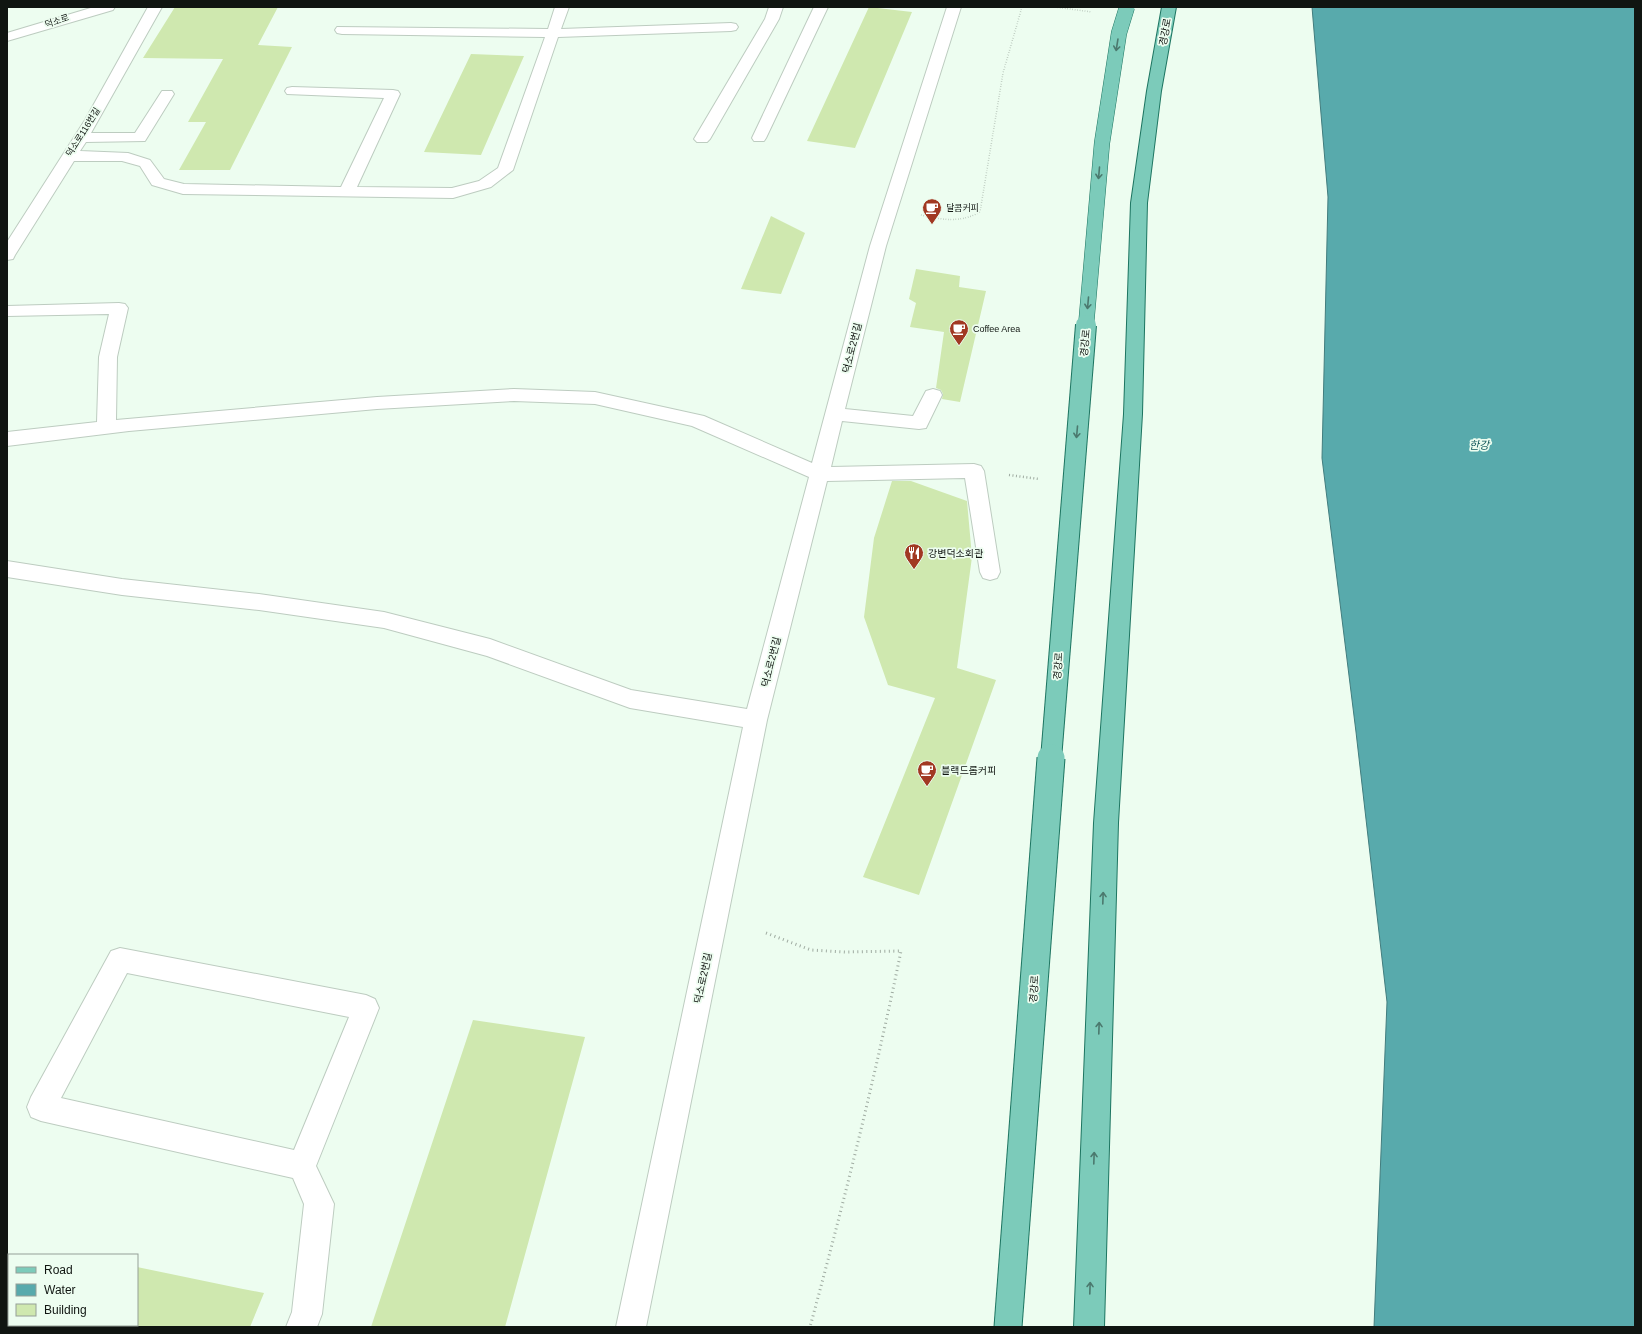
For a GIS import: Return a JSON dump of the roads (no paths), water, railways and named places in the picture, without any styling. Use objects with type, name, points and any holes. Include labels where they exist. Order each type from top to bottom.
[{"type":"main road","name":"경강로","points":[[1008,1327],[1067,551],[1102,143],[1119,33],[1127,7]]},
{"type":"main road","name":"경강로","points":[[1089,1327],[1106,823],[1133,414],[1139,203],[1154,91],[1170,7]]},
{"type":"street","name":"덕소로","points":[[7,37],[108,7]]},
{"type":"street","name":"덕소로116번길","points":[[7,255],[92,120],[155,7]]},
{"type":"street","points":[[68,156],[123,156],[145,163],[158,182],[183,189],[453,193],[485,184],[505,170],[562,7]]},
{"type":"street","points":[[702,139],[772,19],[776,7]]},
{"type":"street","points":[[759,138],[821,7]]},
{"type":"street","name":"덕소로2번길","points":[[632,1327],[756,720],[878,246],[954,7]]},
{"type":"street","points":[[342,30],[552,33],[731,27]]},
{"type":"street","points":[[292,91],[393,94],[347,191]]},
{"type":"street","points":[[80,137],[140,138],[167,94]]},
{"type":"street","points":[[7,311],[119,308],[108,357],[106,428]]},
{"type":"street","points":[[7,439],[106,428],[377,403],[514,395],[595,398],[697,422],[820,474],[974,471],[990,572]]},
{"type":"street","points":[[835,414],[919,423],[933,395]]},
{"type":"street","points":[[7,569],[122,587],[259,602],[384,620],[490,648],[630,699],[756,720]]},
{"type":"street","points":[[301,1327],[307,1314],[319,1204],[302,1166],[366,1008],[120,960],[41,1107],[302,1166]]},
{"type":"water","name":"한강","points":[[1312,7],[1635,7],[1635,1327],[1374,1327],[1387,1002],[1356,732],[1322,458],[1328,197]]},
{"type":"place","name":"달콤커피","points":[[932,225]]},
{"type":"place","name":"Coffee Area","points":[[959,346]]},
{"type":"place","name":"강변덕소회관","points":[[914,570]]},
{"type":"place","name":"블랙드롭커피","points":[[927,787]]}]
